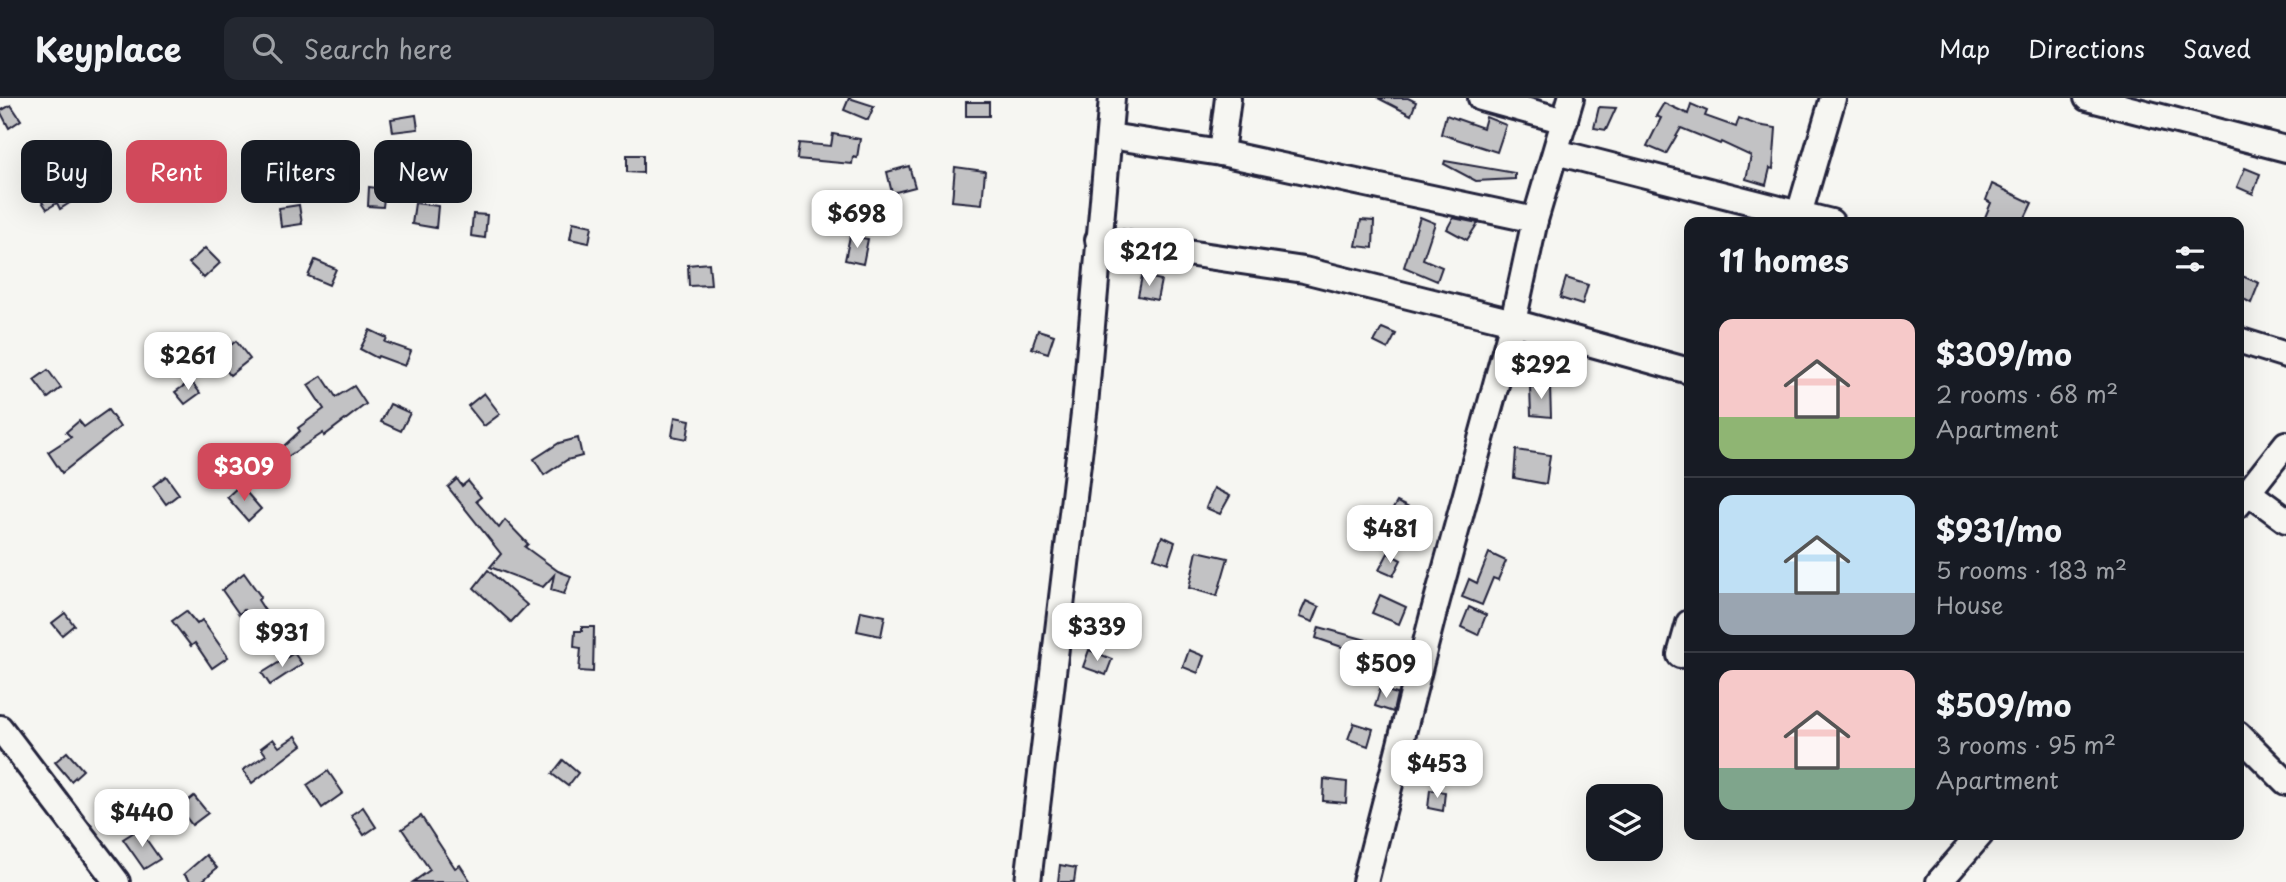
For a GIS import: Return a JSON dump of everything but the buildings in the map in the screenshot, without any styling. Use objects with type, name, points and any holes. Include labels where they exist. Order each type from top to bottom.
[{"type":"street","points":[[1028,882],[1085,405],[1112,98]]},
{"type":"street","points":[[1221,153],[1228,98]]},
{"type":"street","points":[[1365,882],[1433,615],[1513,322],[1535,220],[1568,109],[1481,98]]},
{"type":"street","points":[[1799,214],[1833,98]]},
{"type":"street","points":[[2087,98],[2286,149]]},
{"type":"street","points":[[1109,136],[1221,153],[1535,220]]},
{"type":"street","points":[[1556,152],[1811,217]]},
{"type":"street","points":[[1098,240],[1304,270],[1513,322],[1684,370]]},
{"type":"street","points":[[2244,342],[2286,355]]},
{"type":"street","points":[[2244,497],[2286,444]]},
{"type":"street","points":[[2244,499],[2286,520]]},
{"type":"street","points":[[1680,655],[1684,641]]},
{"type":"street","points":[[0,728],[117,882]]},
{"type":"street","points":[[2244,740],[2286,782]]},
{"type":"street","points":[[1940,882],[1976,840]]}]
